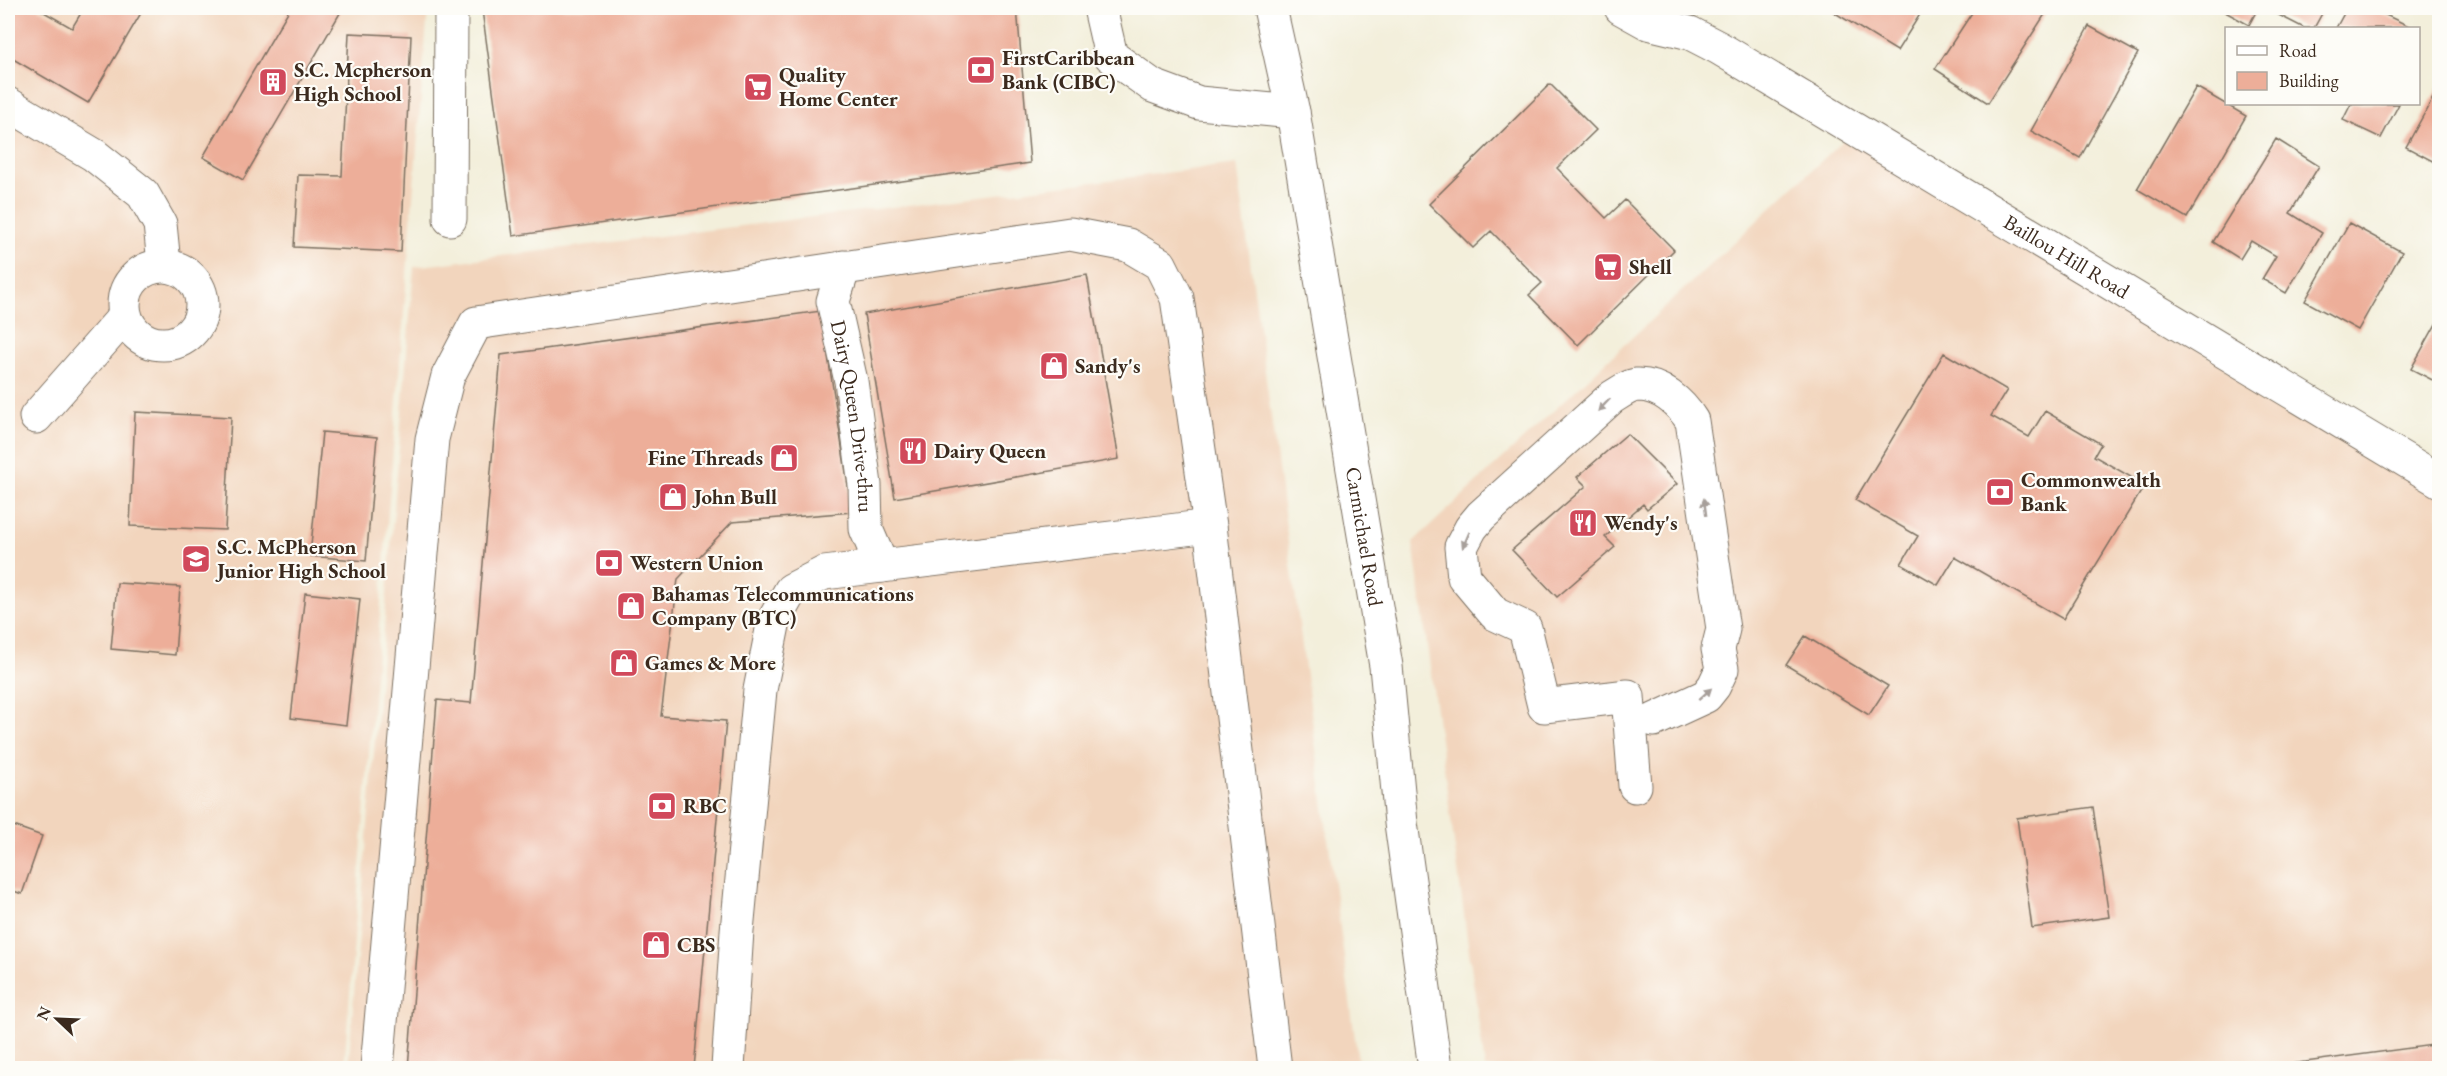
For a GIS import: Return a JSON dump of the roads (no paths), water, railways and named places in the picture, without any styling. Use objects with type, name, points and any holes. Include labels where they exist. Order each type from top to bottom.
[{"type":"main road","points":[[450,219],[451,8]]},
{"type":"main road","points":[[1100,8],[1111,56],[1153,86],[1199,103],[1293,112]]},
{"type":"main road","name":"Carmichael Road","points":[[1270,8],[1293,112],[1386,666],[1401,823],[1434,1068]]},
{"type":"main road","name":"Baillou Hill Road","points":[[1621,8],[1648,23],[1681,20],[1719,48],[2439,481]]},
{"type":"main road","points":[[8,104],[94,155],[143,194],[160,224],[164,264]]},
{"type":"main road","points":[[377,1068],[432,439],[448,376],[476,323],[1070,234],[1128,245],[1160,264],[1177,298],[1210,526],[1275,1068]]},
{"type":"main road","points":[[164,264],[188,272],[202,293],[201,318],[187,338],[163,346],[139,338],[124,317],[125,292],[140,272],[164,264]]},
{"type":"main road","name":"Dairy Queen Drive-thru","points":[[844,267],[833,301],[851,381],[865,485],[866,529],[882,566]]},
{"type":"main road","points":[[36,417],[124,317]]},
{"type":"main road","points":[[1635,786],[1628,696],[1544,706],[1526,628],[1495,614],[1464,577],[1461,547],[1471,528],[1481,516],[1611,398],[1635,385],[1647,386],[1662,392],[1685,410],[1692,421],[1723,629],[1718,649],[1722,669],[1710,691],[1706,696],[1683,708],[1654,720]]},
{"type":"main road","points":[[728,1068],[748,809],[760,690],[774,620],[791,590],[824,573],[1210,526]]},
{"type":"place","name":"FirstCaribbean Bank (CIBC)","points":[[981,70]]},
{"type":"place","name":"S.C. Mcpherson High School","points":[[273,82]]},
{"type":"place","name":"Quality Home Center","points":[[758,87]]},
{"type":"place","name":"Shell","points":[[1608,267]]},
{"type":"place","name":"Sandy's","points":[[1054,366]]},
{"type":"place","name":"Dairy Queen","points":[[913,451]]},
{"type":"place","name":"Fine Threads","points":[[784,458]]},
{"type":"place","name":"Commonwealth Bank","points":[[2000,492]]},
{"type":"place","name":"John Bull","points":[[673,497]]},
{"type":"place","name":"Wendy's","points":[[1583,523]]},
{"type":"place","name":"S.C. McPherson Junior High School","points":[[196,559]]},
{"type":"place","name":"Western Union","points":[[609,563]]},
{"type":"place","name":"Bahamas Telecommunications Company (BTC)","points":[[631,606]]},
{"type":"place","name":"Games & More","points":[[624,663]]},
{"type":"place","name":"RBC","points":[[662,806]]},
{"type":"place","name":"CBS","points":[[656,945]]}]
